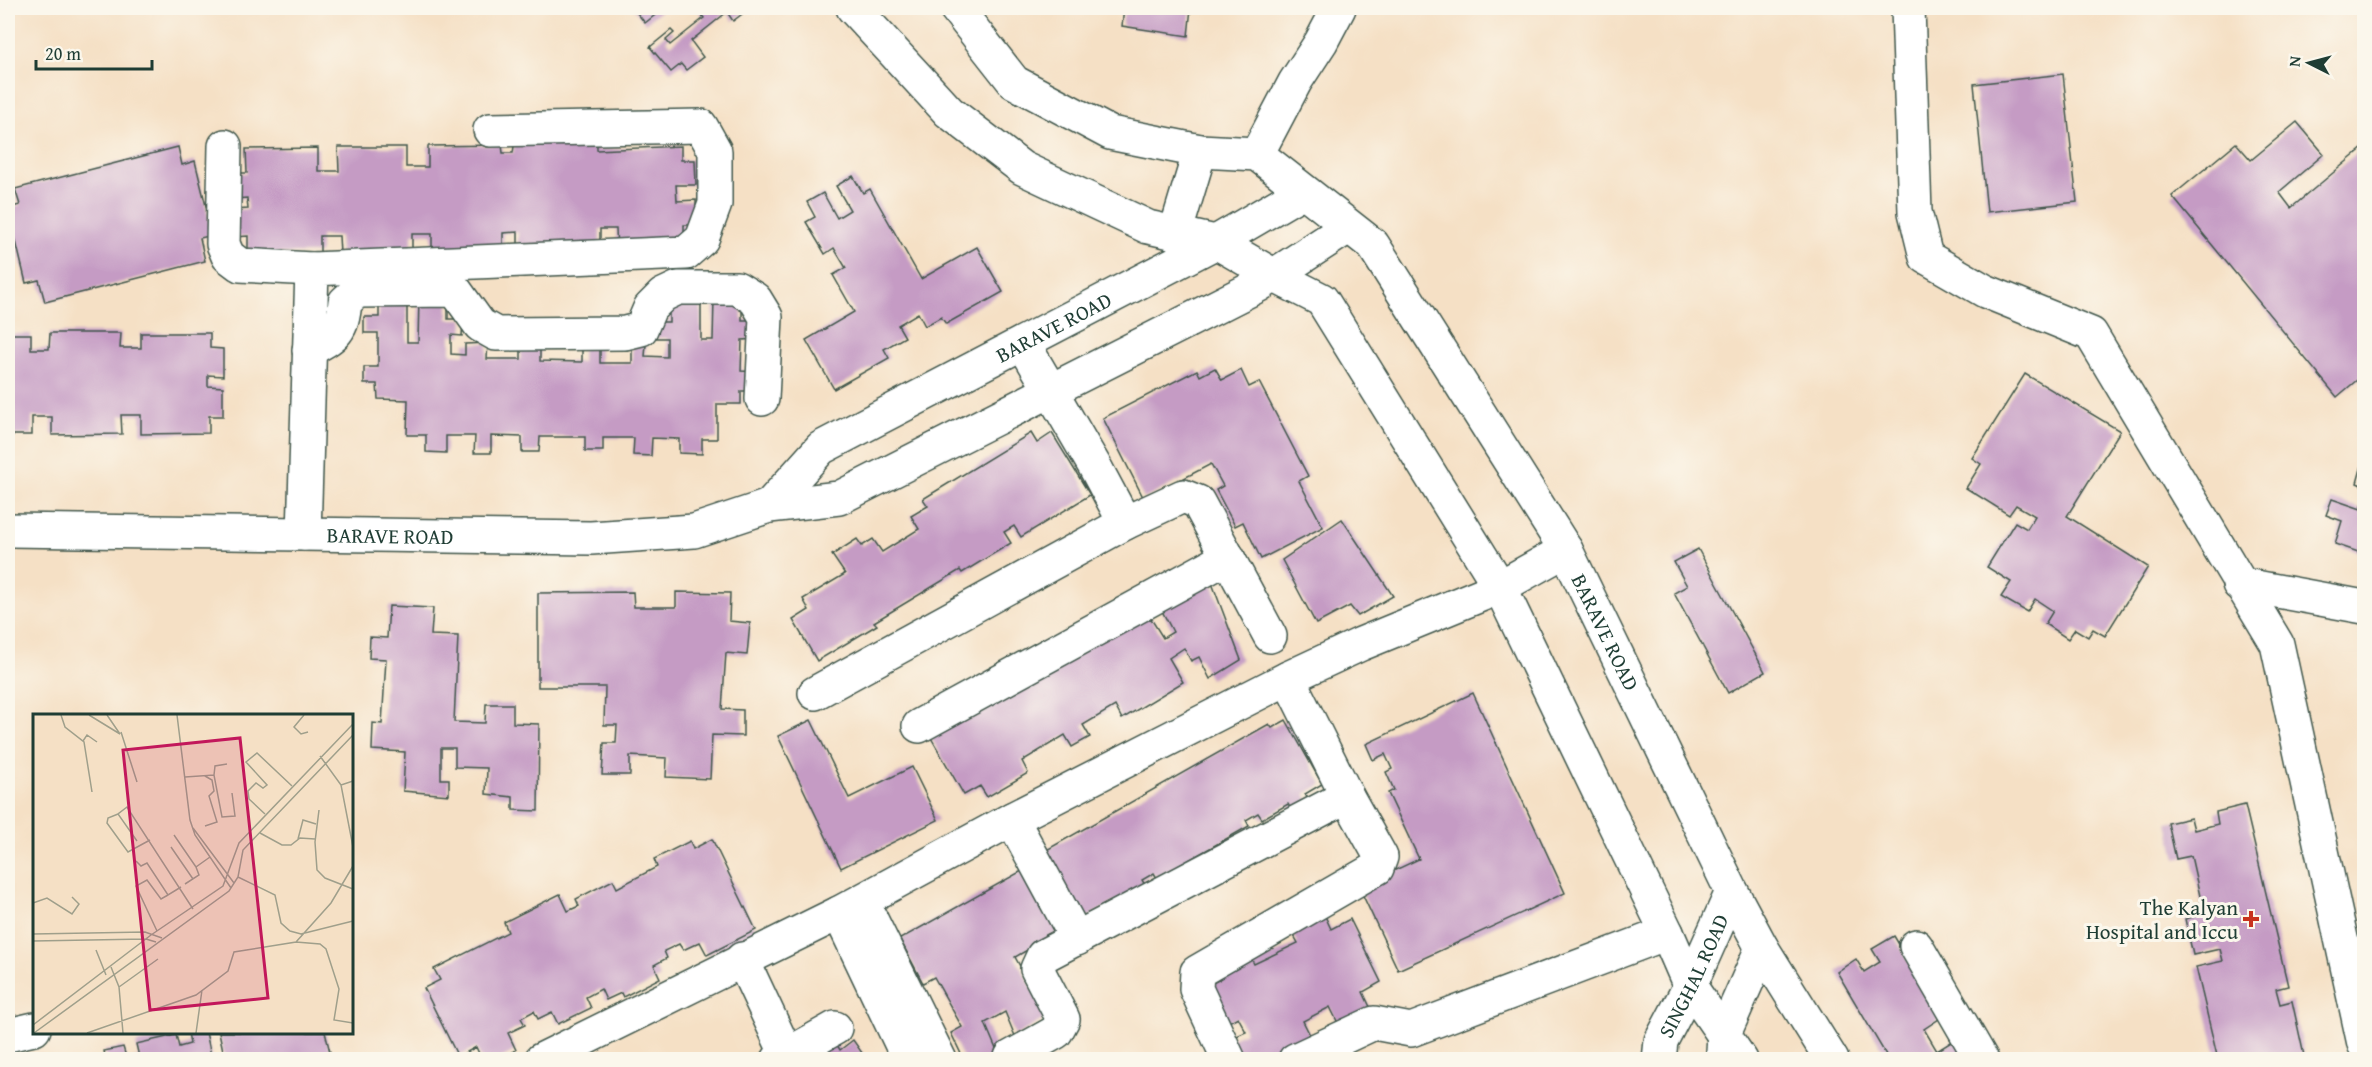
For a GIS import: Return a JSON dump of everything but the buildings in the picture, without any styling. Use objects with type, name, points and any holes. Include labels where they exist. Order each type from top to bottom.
[{"type":"street","points":[[853,8],[948,112],[1022,168],[1148,227],[1216,242],[1322,300],[1500,587],[1667,933],[1690,986],[1729,1051]]},
{"type":"street","points":[[956,8],[1014,82],[1110,133],[1200,151],[1257,154],[1303,191]]},
{"type":"street","points":[[1257,154],[1295,82],[1340,8]]},
{"type":"street","points":[[1908,8],[1915,212],[1926,257],[1985,291],[2091,334],[2277,644],[2364,1044]]},
{"type":"street","points":[[225,146],[223,243],[228,256],[240,265],[312,269],[687,253],[702,239],[715,204],[715,151],[700,126],[490,130]]},
{"type":"street","points":[[1175,234],[1200,151]]},
{"type":"street","name":"BARAVE ROAD","points":[[769,506],[821,448],[1216,242],[1303,191],[1373,245],[1566,550],[1732,892],[1762,948],[1832,1059]]},
{"type":"street","name":"BARAVE ROAD","points":[[8,530],[591,538],[694,531],[769,506],[839,498],[1275,276],[1348,227]]},
{"type":"street","points":[[304,534],[312,269]]},
{"type":"street","points":[[309,350],[333,337],[343,322],[345,302],[357,291],[455,290],[480,325],[496,334],[625,333],[640,329],[650,308],[663,295],[678,288],[738,288],[755,299],[766,317],[762,399]]},
{"type":"street","points":[[1023,343],[1125,523]]},
{"type":"street","points":[[815,693],[1125,523],[1183,496],[1198,502],[1270,636]]},
{"type":"street","points":[[541,1059],[850,907],[1012,819],[1287,678],[1361,644],[1500,587],[1566,550]]},
{"type":"street","points":[[919,726],[1228,557]]},
{"type":"street","points":[[2239,584],[2364,607]]},
{"type":"street","points":[[1229,1059],[1196,989],[1197,972],[1377,868],[1381,857],[1287,678]]},
{"type":"street","points":[[1011,1058],[1056,1032],[1063,1019],[1037,969],[1042,956],[1347,796]]},
{"type":"street","points":[[1012,819],[1077,939]]},
{"type":"street","name":"SINGHAL ROAD","points":[[1659,1059],[1661,1041],[1690,986],[1732,892]]},
{"type":"street","points":[[850,907],[874,989],[909,1059]]},
{"type":"street","points":[[850,907],[940,1059]]},
{"type":"street","points":[[1295,1059],[1374,1023],[1411,1030],[1667,933]]},
{"type":"street","points":[[1916,946],[1982,1059]]},
{"type":"street","points":[[1729,1051],[1762,948]]},
{"type":"street","points":[[742,959],[783,1057],[835,1028]]},
{"type":"street","points":[[874,989],[867,996],[864,1013],[886,1059]]},
{"type":"street","points":[[8,1035],[33,1029]]},
{"type":"place","name":"The Kalyan Hospital and Iccu","points":[[2251,919]]}]
